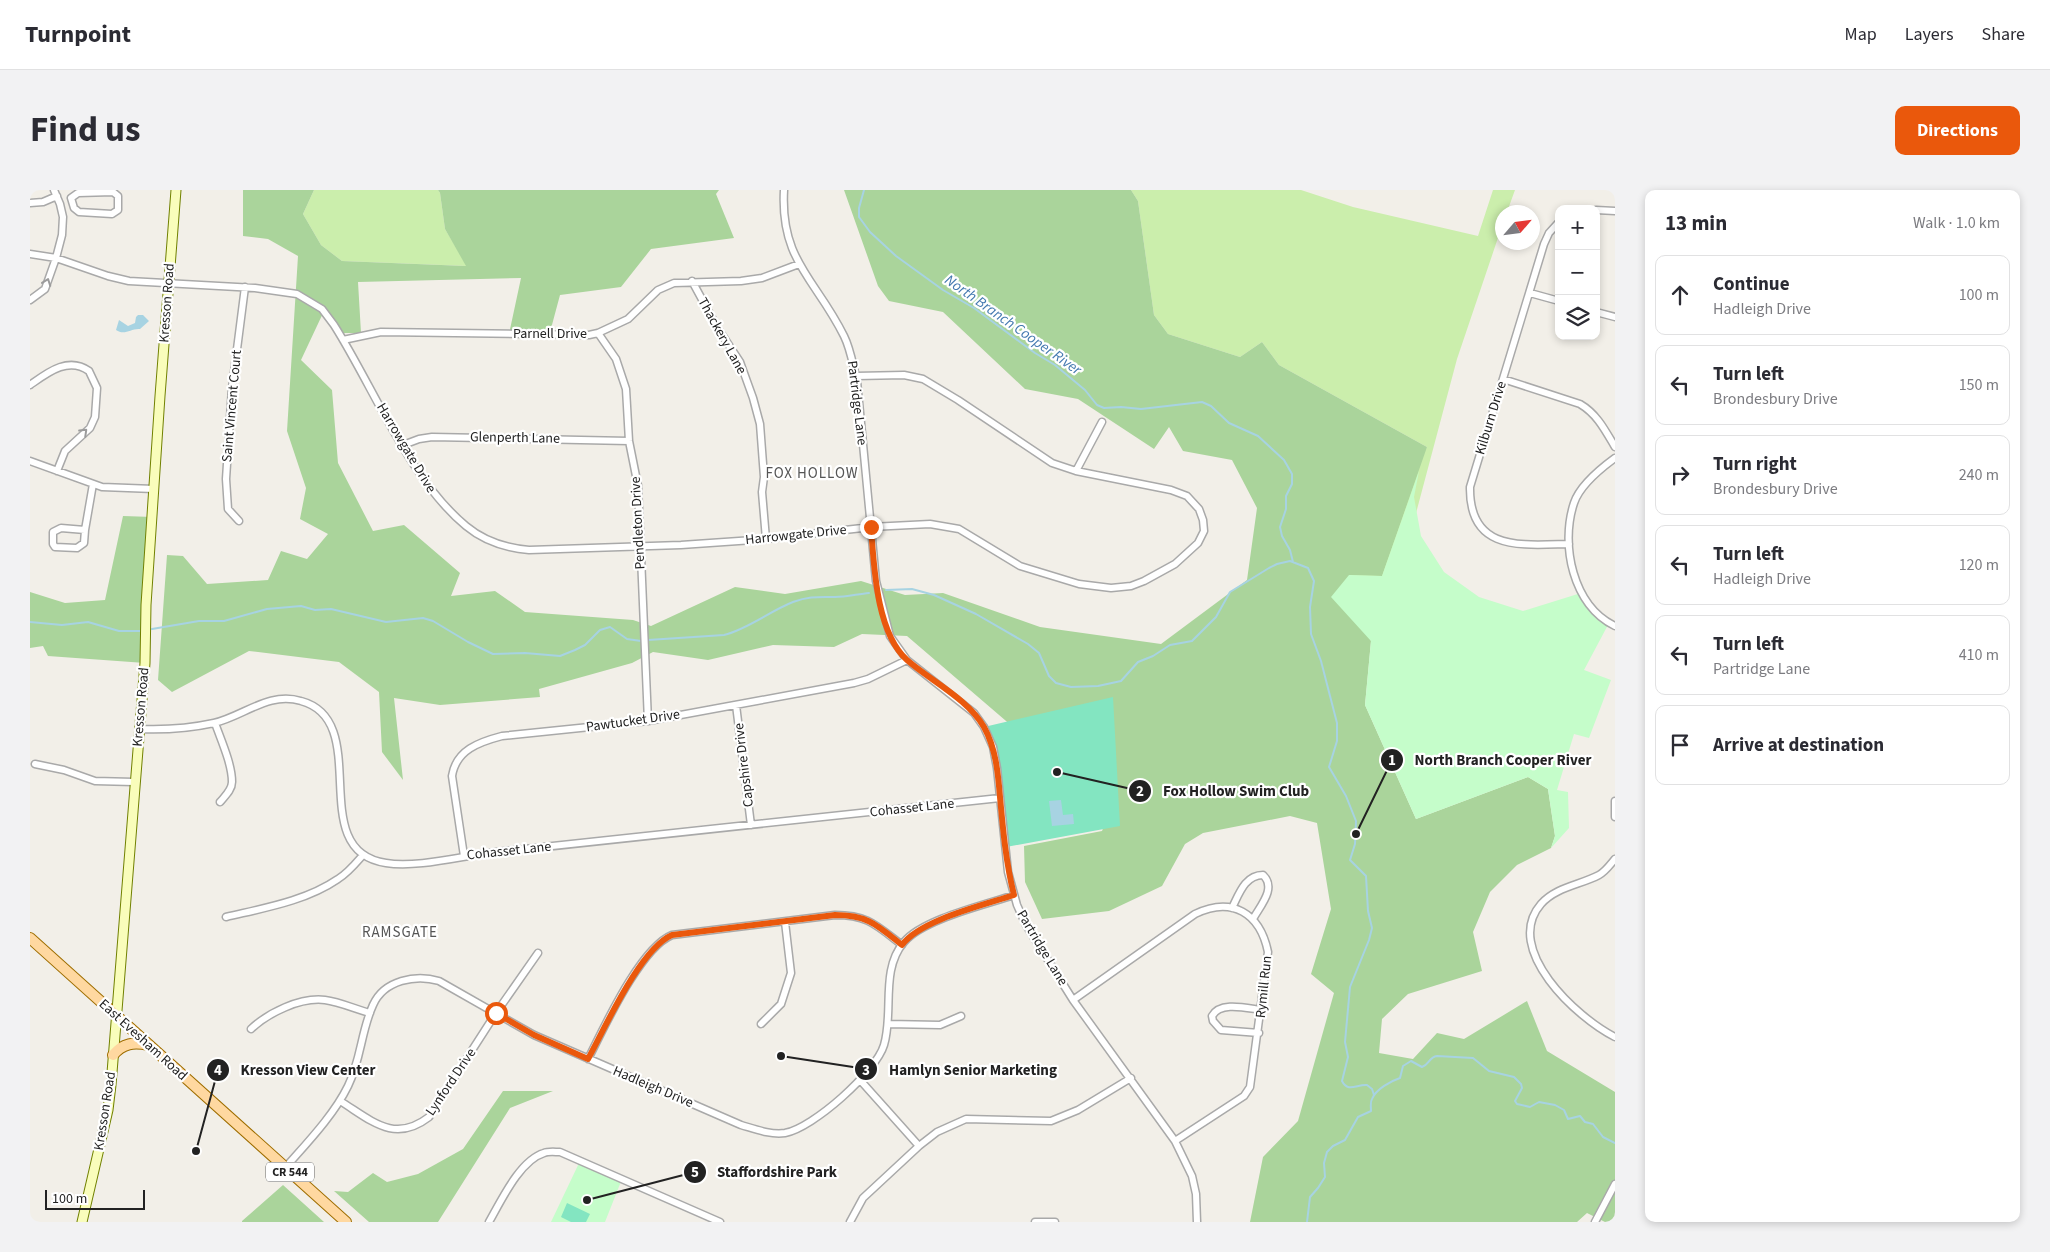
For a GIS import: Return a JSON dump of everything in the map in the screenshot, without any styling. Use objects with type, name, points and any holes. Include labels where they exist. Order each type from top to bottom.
[{"type":"main road","name":"East Evesham Road","points":[[30,938],[346,1222]]},
{"type":"main road","points":[[113,1055],[118,1049],[132,1043],[149,1046]]},
{"type":"street","name":"Kresson Road","points":[[82,1222],[108,1110],[145,663],[146,605],[176,190]]},
{"type":"street","name":"Partridge Lane","points":[[784,190],[785,230],[799,264],[845,338],[856,376],[876,581],[890,636],[906,660],[974,714],[984,727],[993,747],[997,768],[1008,872],[1014,895],[1026,926],[1073,1000],[1176,1141],[1192,1176],[1196,1194],[1197,1222]]},
{"type":"street","points":[[113,192],[118,196],[118,210],[112,214],[79,212],[74,208],[71,198],[78,193],[113,192]]},
{"type":"street","points":[[30,203],[42,202],[56,193],[62,214],[62,235],[45,289],[30,300]]},
{"type":"street","points":[[62,214],[74,208]]},
{"type":"street","points":[[1600,210],[1615,211]]},
{"type":"street","name":"Kilburn Drive","points":[[1555,226],[1549,233],[1544,244],[1470,487],[1470,505],[1475,518],[1482,528],[1501,540],[1519,545],[1569,544]]},
{"type":"street","name":"Harrowgate Drive","points":[[30,254],[56,258],[108,276],[148,283],[245,287],[297,294],[303,297],[322,309],[343,340],[403,446],[438,500],[467,527],[507,548],[529,550],[681,546],[871,527],[930,524],[959,529],[1020,566],[1079,584],[1111,588],[1131,586],[1175,564],[1198,542],[1204,531],[1199,509],[1194,501],[1187,496],[1171,490],[1076,471],[1052,463],[958,400],[922,379],[904,374],[856,376]]},
{"type":"street","name":"Parnell Drive","points":[[343,340],[381,332],[573,335],[598,333],[628,319],[658,290],[674,283],[741,281],[762,278],[799,264]]},
{"type":"street","name":"Thackery Lane","points":[[692,281],[717,327],[740,362],[753,398],[760,424],[764,477],[762,492],[766,539]]},
{"type":"street","name":"Saint Vincent Court","points":[[239,521],[228,508],[226,479],[232,388],[245,287]]},
{"type":"street","points":[[1530,294],[1555,300]]},
{"type":"street","points":[[1600,313],[1615,317]]},
{"type":"street","name":"Pendleton Drive","points":[[598,333],[616,359],[626,389],[629,440],[638,486],[648,721]]},
{"type":"street","points":[[30,385],[59,367],[77,365],[89,371],[97,388],[95,417],[90,428],[65,451],[57,471]]},
{"type":"street","points":[[1503,379],[1580,404],[1590,410],[1598,418],[1615,447]]},
{"type":"street","points":[[1076,471],[1102,422]]},
{"type":"street","name":"Glenperth Lane","points":[[403,446],[432,436],[629,440]]},
{"type":"street","points":[[1615,458],[1584,486],[1574,502],[1569,523],[1572,568],[1581,593],[1595,611],[1615,626]]},
{"type":"street","points":[[30,461],[93,484],[116,489],[154,489]]},
{"type":"street","points":[[85,530],[61,528],[53,532],[53,544],[55,547],[77,548],[84,543],[93,484]]},
{"type":"street","name":"Pawtucket Drive","points":[[464,856],[452,776],[457,759],[470,748],[488,740],[502,736],[648,721],[868,679],[906,660]]},
{"type":"street","points":[[139,729],[183,728],[214,723],[260,703],[278,699],[300,700],[311,704],[320,710],[331,727],[338,746],[344,825],[354,846],[364,855],[340,878],[314,892],[269,907],[226,917]]},
{"type":"street","name":"Capshire Drive","points":[[736,704],[751,825]]},
{"type":"street","points":[[214,723],[225,750],[232,782],[220,802]]},
{"type":"street","points":[[35,764],[64,770],[95,781],[134,782]]},
{"type":"street","name":"Cohasset Lane","points":[[364,855],[370,859],[386,863],[406,864],[464,856],[1000,798]]},
{"type":"street","points":[[1615,801],[1615,817]]},
{"type":"street","points":[[1615,859],[1598,875],[1550,896],[1541,904],[1529,930],[1537,960],[1559,993],[1597,1026],[1615,1036]]},
{"type":"street","points":[[1073,1000],[1195,914],[1206,909],[1219,906],[1232,908],[1240,909],[1253,919],[1268,892],[1269,885],[1267,879],[1263,875],[1249,878],[1232,908]]},
{"type":"street","name":"Hadleigh Drive","points":[[285,1168],[340,1101],[349,1085],[374,1003],[386,990],[396,983],[415,978],[428,978],[439,981],[534,1035],[741,1125],[774,1134],[784,1133],[804,1126],[815,1120],[860,1080],[880,1056],[888,1024],[889,985],[892,967],[898,950],[902,945],[917,930],[931,923],[1014,895]]},
{"type":"street","points":[[588,1059],[622,996],[650,952],[666,938],[698,931],[835,915],[863,918],[875,924],[902,945]]},
{"type":"street","name":"Rymill Run","points":[[1176,1141],[1244,1096],[1250,1087],[1259,1034],[1268,952],[1266,939],[1253,919]]},
{"type":"street","points":[[762,1024],[781,1004],[791,973],[785,922]]},
{"type":"street","name":"Lynford Drive","points":[[340,1101],[388,1129],[405,1130],[423,1122],[429,1117],[496,1013],[538,954]]},
{"type":"street","points":[[251,1029],[273,1012],[306,1002],[323,1000],[370,1013]]},
{"type":"street","points":[[1259,1034],[1222,1030],[1213,1021],[1212,1016],[1218,1008],[1225,1007],[1261,1010]]},
{"type":"street","points":[[888,1024],[940,1025],[961,1016]]},
{"type":"street","points":[[850,1222],[863,1198],[919,1146],[937,1132],[966,1119],[1051,1120],[1061,1118],[1131,1078]]},
{"type":"street","points":[[860,1080],[919,1146]]},
{"type":"street","points":[[488,1222],[519,1173],[528,1162],[544,1152],[560,1152],[720,1222]]},
{"type":"street","points":[[1595,1222],[1615,1184]]},
{"type":"street","points":[[1035,1222],[1055,1222]]},
{"type":"green space","points":[[243,190],[314,190],[303,214],[321,245],[342,261],[466,266],[445,229],[438,190],[719,190],[716,194],[734,238],[651,249],[621,287],[560,295],[549,336],[509,334],[521,278],[358,282],[361,333],[339,333],[324,311],[301,360],[332,390],[338,463],[373,531],[404,525],[460,573],[451,596],[495,591],[525,612],[633,620],[651,626],[735,587],[785,594],[861,581],[905,595],[943,593],[1040,627],[1161,644],[1247,580],[1257,508],[1232,460],[1183,451],[1169,427],[1154,449],[1078,399],[1025,389],[943,312],[889,301],[878,286],[844,190],[1131,190],[1138,201],[1154,315],[1168,334],[1240,357],[1262,342],[1279,365],[1427,447],[1382,576],[1349,575],[1371,641],[1365,705],[1416,819],[1528,777],[1548,789],[1555,836],[1551,848],[1517,865],[1490,892],[1473,932],[1482,971],[1408,994],[1382,1019],[1379,1053],[1413,1059],[1437,1033],[1464,1039],[1527,1001],[1547,1051],[1615,1092],[1615,1222],[1605,1222],[1587,1213],[1577,1222],[1250,1222],[1263,1157],[1298,1121],[1334,993],[1311,974],[1331,909],[1317,823],[1290,816],[1203,833],[1185,844],[1162,886],[1109,911],[1042,919],[1025,882],[1024,846],[1102,831],[1117,795],[1019,732],[907,636],[862,634],[834,647],[773,645],[708,660],[653,652],[632,663],[539,689],[540,697],[440,705],[394,698],[403,780],[382,752],[379,692],[339,662],[249,651],[172,692],[158,680],[167,555],[183,556],[207,584],[268,580],[281,551],[307,559],[328,534],[300,519],[306,488],[287,431],[298,256],[268,239],[243,236]]},
{"type":"green space","points":[[314,190],[438,190],[445,229],[467,266],[342,261],[321,245],[303,214]]},
{"type":"green space","points":[[1131,190],[1301,190],[1353,207],[1478,236],[1493,190],[1515,190],[1510,205],[1495,205],[1495,247],[1457,359],[1411,532],[1442,593],[1349,575],[1427,447],[1279,365],[1262,342],[1240,357],[1168,334],[1154,315],[1138,201]]},
{"type":"green space","points":[[1419,471],[1414,497],[1421,536],[1444,572],[1479,597],[1523,611],[1581,593],[1609,623],[1584,670],[1611,680],[1589,738],[1574,734],[1557,790],[1568,792],[1569,828],[1551,848],[1555,836],[1548,789],[1528,777],[1416,819],[1365,705],[1371,641],[1331,597],[1349,575],[1382,576]]},
{"type":"green space","points":[[123,516],[153,517],[145,663],[48,656],[43,646],[30,648],[30,592],[65,603],[105,600]]},
{"type":"green space","points":[[1113,697],[1120,826],[1006,847],[997,768],[984,727]]},
{"type":"green space","points":[[503,1091],[553,1091],[510,1108],[438,1222],[369,1222],[334,1191],[348,1192],[373,1173],[387,1182],[418,1174],[463,1149]]},
{"type":"green space","points":[[580,1161],[622,1179],[605,1222],[551,1222]]},
{"type":"green space","points":[[283,1185],[324,1222],[242,1222],[242,1221]]},
{"type":"green space","points":[[567,1203],[590,1214],[586,1222],[571,1222],[561,1217]]},
{"type":"water","points":[[138,315],[143,315],[149,321],[140,329],[125,332],[116,330],[119,320],[128,326],[135,323]]},
{"type":"water","points":[[1061,800],[1063,815],[1073,814],[1074,824],[1052,826],[1049,801]]},
{"type":"waterway","name":"North Branch Cooper River","points":[[864,190],[859,208],[859,217],[870,232],[896,256],[1055,365],[1085,390],[1097,405],[1104,408],[1141,409],[1202,402],[1211,406],[1229,423],[1258,436],[1284,460],[1292,474],[1292,484],[1286,496],[1286,509],[1280,527],[1293,562]]},
{"type":"waterway","name":"North Branch Cooper River","points":[[886,590],[912,589],[934,595],[976,614],[1028,644],[1039,653],[1049,676],[1056,683],[1071,687],[1098,686],[1121,681],[1138,662],[1153,656],[1170,645],[1192,641],[1216,617],[1230,592],[1269,568],[1290,561],[1308,568],[1314,581],[1310,607],[1311,634],[1321,661],[1337,723],[1337,741],[1329,767],[1346,796],[1356,821],[1355,844],[1350,860],[1366,876],[1368,911],[1372,928],[1350,987],[1345,1042],[1348,1057],[1342,1081],[1347,1087],[1367,1085],[1372,1089],[1374,1095]]},
{"type":"waterway","points":[[648,640],[724,635],[742,629],[799,600],[869,593]]},
{"type":"waterway","points":[[152,629],[199,621],[224,621],[267,609],[301,606],[315,610],[331,609],[386,622],[423,618],[433,621],[468,642],[493,654],[525,653],[560,656],[585,645],[600,630],[610,627],[627,639],[641,641]]},
{"type":"waterway","points":[[30,622],[62,625],[88,622],[119,631],[140,631]]},
{"type":"waterway","points":[[1307,1222],[1310,1197],[1325,1177],[1324,1163],[1327,1152],[1333,1146],[1345,1140],[1358,1117],[1371,1111],[1371,1100],[1374,1095],[1388,1083],[1400,1078],[1403,1066],[1411,1061],[1422,1067],[1437,1056],[1473,1058],[1489,1071],[1514,1077],[1521,1084],[1522,1088],[1515,1101],[1517,1104],[1530,1107],[1539,1102],[1555,1105],[1564,1110],[1568,1119],[1580,1116],[1585,1122],[1593,1124],[1603,1137],[1615,1143]]},
{"type":"place","name":"Fox Hollow Swim Club","points":[[1057,772]]},
{"type":"place","name":"North Branch Cooper River","points":[[1356,834]]},
{"type":"place","name":"Hamlyn Senior Marketing","points":[[781,1056]]},
{"type":"place","name":"Kresson View Center","points":[[196,1151]]},
{"type":"place","name":"Staffordshire Park","points":[[587,1200]]},
{"type":"district","name":"FOX HOLLOW","points":[[812,473]]},
{"type":"district","name":"RAMSGATE","points":[[400,932]]},
{"type":"route","points":[[496,1013],[534,1035],[588,1059],[622,996],[650,952],[672,935],[835,915],[850,915],[863,918],[875,924],[902,945],[917,930],[931,923],[1014,895],[1008,872],[993,747],[984,727],[974,714],[932,678],[906,660],[890,636],[876,581],[871,527]]}]
